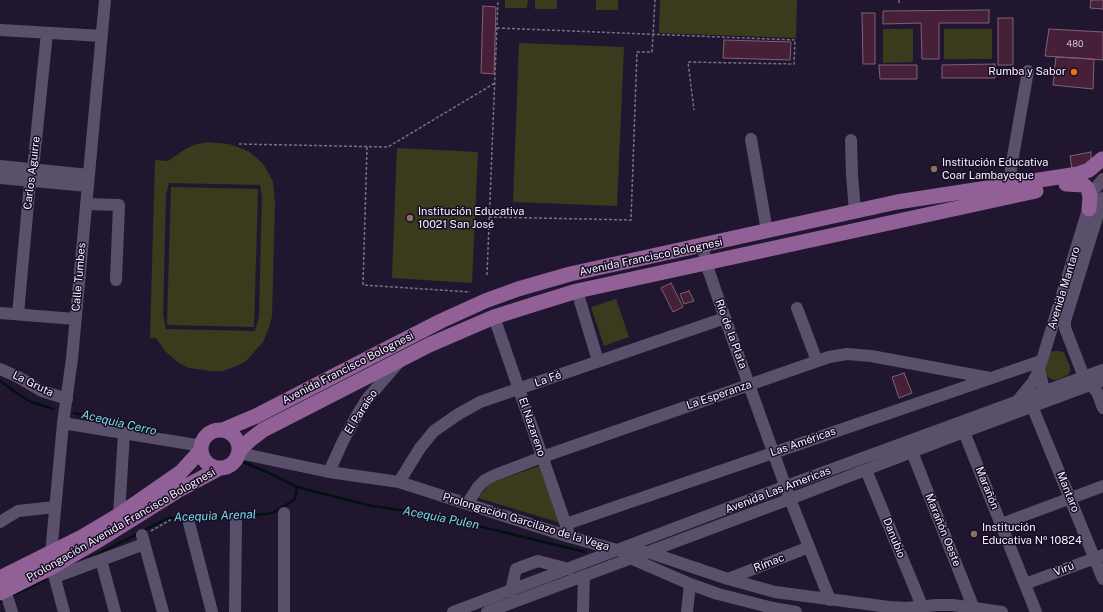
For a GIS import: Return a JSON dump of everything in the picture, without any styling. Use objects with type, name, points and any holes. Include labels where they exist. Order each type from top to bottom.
[{"type":"main road","name":"Avenida Francisco Bolognesi","points":[[223,430],[256,416],[441,320],[518,289],[570,274],[904,201],[1078,174],[1089,170],[1103,159]]},
{"type":"main road","name":"Avenida Francisco Bolognesi","points":[[239,452],[250,440],[263,430],[435,342],[494,317],[577,291],[1066,184],[1103,174]]},
{"type":"main road","points":[[1066,184],[1084,185],[1088,189],[1090,197],[1089,209]]},
{"type":"main road","points":[[223,430],[233,435],[239,446],[239,452],[232,464],[220,468],[214,467],[205,461],[201,448],[206,436],[211,432],[223,430]]},
{"type":"main road","name":"Prolongación Avenida Francisco Bolognesi","points":[[53,566],[82,538],[181,472],[201,448]]},
{"type":"main road","name":"Prolongación Avenida Francisco Bolognesi","points":[[4,597],[179,490],[220,468]]},
{"type":"street","name":"Calle Tumbes","points":[[64,612],[53,566],[55,507],[75,319],[105,0]]},
{"type":"street","points":[[0,30],[102,36]]},
{"type":"street","name":"Carlos Aguirre","points":[[18,314],[30,182],[33,169],[47,33]]},
{"type":"street","points":[[1010,185],[1011,168],[1028,71]]},
{"type":"street","points":[[751,138],[767,231]]},
{"type":"street","points":[[851,140],[855,212]]},
{"type":"street","points":[[0,166],[33,169],[88,180]]},
{"type":"street","points":[[0,178],[30,182],[88,180]]},
{"type":"street","name":"Avenida Mantaro","points":[[1017,401],[1025,393],[1040,366],[1095,188],[1103,179]]},
{"type":"street","name":"Avenida Mantaro","points":[[1103,198],[1065,328],[1087,381],[1097,392],[1103,408]]},
{"type":"street","points":[[86,204],[118,205],[116,280]]},
{"type":"street","name":"Río de la Plata","points":[[703,246],[706,263],[790,500],[830,600]]},
{"type":"street","points":[[577,291],[598,361]]},
{"type":"street","points":[[797,308],[817,361]]},
{"type":"street","points":[[0,313],[75,319]]},
{"type":"street","name":"El Nazareno","points":[[494,317],[570,538]]},
{"type":"street","name":"La Fé","points":[[398,482],[420,448],[434,431],[457,415],[480,402],[725,318]]},
{"type":"street","points":[[1049,335],[1062,332],[1068,338]]},
{"type":"street","name":"La Esperanza","points":[[468,504],[485,480],[495,475],[542,456],[829,356],[847,354],[871,356],[990,378]]},
{"type":"street","name":"El Paraíso","points":[[329,472],[343,441],[367,399],[402,359]]},
{"type":"street","points":[[1040,366],[1046,396]]},
{"type":"street","name":"Las Américas","points":[[566,524],[990,378],[1040,366]]},
{"type":"street","name":"La Gruta","points":[[0,369],[18,377],[42,392],[66,399]]},
{"type":"street","name":"Avenida Las Americas","points":[[453,612],[786,486],[1017,401],[1046,396],[1087,381],[1103,370]]},
{"type":"street","name":"Avenida Las Americas","points":[[1087,381],[1103,380]]},
{"type":"street","name":"Avenida Las Americas","points":[[487,612],[505,609],[584,576],[790,500],[1032,406],[1046,396]]},
{"type":"street","name":"Mantaro","points":[[1032,406],[1070,498],[1099,556],[1103,579]]},
{"type":"street","points":[[63,423],[201,448]]},
{"type":"street","name":"Marañón","points":[[964,432],[1036,612]]},
{"type":"street","points":[[119,514],[124,433]]},
{"type":"street","name":"Prolongación Garcilazo de la Vega","points":[[239,452],[329,472],[398,482],[570,538],[617,550],[648,552],[728,580],[775,592],[889,607],[906,608],[953,605],[1002,612]]},
{"type":"street","name":"Marañón Oeste","points":[[912,452],[974,608]]},
{"type":"street","name":"Danubio","points":[[866,470],[922,606]]},
{"type":"street","points":[[1001,524],[1103,486]]},
{"type":"street","points":[[0,522],[18,512],[55,507]]},
{"type":"street","points":[[284,513],[284,612]]},
{"type":"street","points":[[235,612],[236,521]]},
{"type":"street","points":[[189,523],[212,612]]},
{"type":"street","points":[[53,566],[101,560],[143,540],[163,612]]},
{"type":"street","name":"Rímac","points":[[728,580],[809,547]]},
{"type":"street","points":[[617,550],[630,559],[718,594],[773,608],[796,612]]},
{"type":"street","name":"Virú","points":[[1025,584],[1099,556]]},
{"type":"street","points":[[101,560],[115,612]]},
{"type":"street","points":[[511,591],[516,569],[538,561],[569,569]]},
{"type":"street","points":[[583,612],[584,576]]},
{"type":"street","points":[[687,612],[690,584]]},
{"type":"path","points":[[487,275],[498,0]]},
{"type":"path","points":[[489,217],[631,220],[637,52],[652,52],[655,0]]},
{"type":"path","points":[[497,28],[794,40],[794,64],[688,62],[694,110]]},
{"type":"path","points":[[239,144],[388,147],[495,83]]},
{"type":"path","points":[[366,147],[363,285],[470,292]]},
{"type":"path","points":[[143,540],[170,520],[189,523]]},
{"type":"green space","points":[[505,0],[528,0],[527,8],[505,8]]},
{"type":"green space","points":[[535,0],[557,0],[557,9],[535,9]]},
{"type":"green space","points":[[596,0],[618,0],[618,10],[596,10]]},
{"type":"green space","points":[[660,0],[797,0],[796,38],[659,33]]},
{"type":"green space","points":[[883,29],[913,29],[913,62],[883,63]]},
{"type":"green space","points":[[944,29],[992,29],[992,59],[944,59]]},
{"type":"green space","points":[[519,43],[624,47],[617,206],[513,202]]},
{"type":"green space","points":[[208,142],[229,144],[248,151],[264,165],[273,182],[275,202],[272,317],[263,342],[246,361],[222,371],[189,368],[179,363],[166,352],[156,338],[150,338],[155,160],[168,161],[187,148]],"holes":[[[169,183],[260,185],[262,197],[259,317],[255,331],[166,329],[163,315],[166,195]]]},
{"type":"green space","points":[[397,148],[478,152],[472,283],[392,278]]},
{"type":"green space","points":[[171,187],[258,189],[254,327],[167,325]]},
{"type":"green space","points":[[616,299],[629,337],[604,346],[591,307]]},
{"type":"green space","points":[[1055,351],[1064,353],[1070,366],[1070,371],[1068,375],[1054,380],[1049,378],[1045,373],[1049,356],[1051,352]]},
{"type":"green space","points":[[539,466],[561,523],[478,498],[490,483]]},
{"type":"building","points":[[1091,0],[1103,0],[1103,9],[1090,8]]},
{"type":"building","points":[[483,6],[496,7],[494,74],[481,73]]},
{"type":"building","points":[[989,10],[989,23],[939,23],[939,59],[922,59],[921,23],[883,24],[883,11]]},
{"type":"building","points":[[862,13],[875,13],[875,64],[863,64]]},
{"type":"building","points":[[998,18],[1013,18],[1013,65],[998,65]]},
{"type":"building","points":[[1049,29],[1103,32],[1103,60],[1045,56]]},
{"type":"building","points":[[724,40],[791,42],[790,60],[723,58]]},
{"type":"building","name":"Rumba y Sabor","points":[[1056,57],[1094,59],[1093,89],[1053,85]]},
{"type":"building","points":[[995,64],[995,78],[942,78],[942,65]]},
{"type":"building","points":[[879,65],[917,65],[917,79],[880,79]]},
{"type":"building","points":[[1091,152],[1091,159],[1084,166],[1072,169],[1070,156]]},
{"type":"building","points":[[671,283],[683,307],[673,312],[661,288]]},
{"type":"building","points":[[689,291],[694,301],[684,304],[680,294]]},
{"type":"building","points":[[904,373],[912,393],[899,398],[892,377]]},
{"type":"waterway","name":"Acequia Cerro","points":[[0,381],[31,402],[53,409]]},
{"type":"waterway","name":"Acequia Cerro","points":[[74,413],[163,434]]},
{"type":"waterway","name":"Acequia Pulen","points":[[243,462],[297,487],[372,506],[429,514],[585,552]]},
{"type":"waterway","name":"Acequia Arenal","points":[[238,517],[273,513],[295,499],[297,487]]},
{"type":"waterway","name":"Acequia Arenal","points":[[143,531],[168,518],[233,518]]},
{"type":"waterway","name":"Acequia Arenal","points":[[88,559],[139,533]]},
{"type":"waterway","name":"Acequia Arenal","points":[[12,596],[45,580]]},
{"type":"place","name":"Rumba y Sabor","points":[[1074,72]]},
{"type":"place","name":"Institución Educativa Coar Lambayeque","points":[[934,169]]},
{"type":"place","name":"Institución Educativa 10021 San José","points":[[410,218]]},
{"type":"place","name":"Institución Educativa Nº 10824","points":[[974,534]]}]
